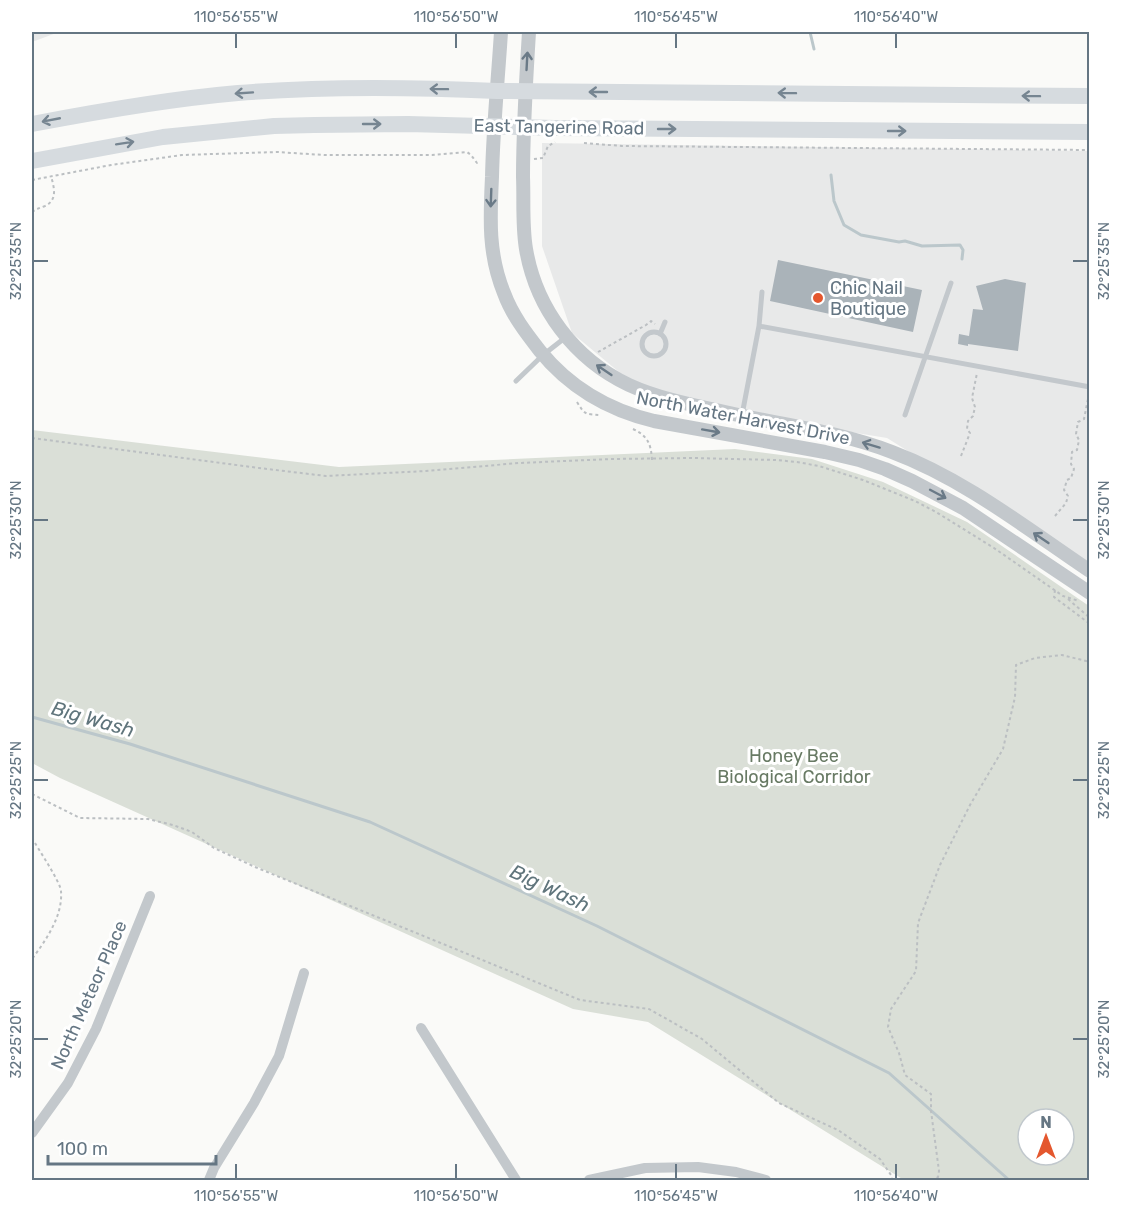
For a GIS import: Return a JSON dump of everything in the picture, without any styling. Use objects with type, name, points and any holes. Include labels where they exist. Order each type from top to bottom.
[{"type":"main road","name":"East Tangerine Road","points":[[32,124],[148,104],[239,93],[355,89],[1089,96]]},
{"type":"main road","name":"East Tangerine Road","points":[[32,161],[163,137],[274,126],[396,124],[1089,132]]},
{"type":"street","name":"North Water Harvest Drive","points":[[501,32],[490,226],[494,261],[512,311],[543,355],[556,369],[582,391],[634,416],[825,452],[868,463],[912,481],[963,508],[1087,598]]},
{"type":"street","name":"North Water Harvest Drive","points":[[529,32],[525,127],[526,248],[536,287],[566,337],[588,358],[611,375],[637,388],[742,417],[840,436],[892,452],[924,465],[968,489],[1089,571]]},
{"type":"street","name":"North Meteor Place","points":[[32,1133],[68,1083],[96,1029],[150,896]]},
{"type":"street","points":[[209,1180],[213,1168],[254,1103],[279,1056],[303,973]]},
{"type":"street","points":[[421,1028],[516,1180]]},
{"type":"street","points":[[589,1180],[645,1168],[698,1167],[736,1172],[766,1180]]},
{"type":"lane","points":[[905,415],[951,283]]},
{"type":"lane","points":[[742,417],[759,326],[762,292]]},
{"type":"lane","points":[[759,326],[1089,387]]},
{"type":"lane","points":[[662,328],[666,347],[659,356],[649,355],[642,347],[642,341],[649,334],[662,328]]},
{"type":"lane","points":[[516,381],[566,337]]},
{"type":"path","points":[[540,158],[543,158],[548,146],[559,140]]},
{"type":"path","points":[[578,142],[631,146],[1089,150]]},
{"type":"path","points":[[32,180],[162,157],[265,152],[324,155],[432,155],[466,152],[479,163]]},
{"type":"path","points":[[32,212],[53,200],[55,192],[51,176]]},
{"type":"path","points":[[588,358],[651,321],[662,328]]},
{"type":"path","points":[[961,456],[970,433],[967,429],[968,421],[973,416],[975,407],[972,398],[978,366]]},
{"type":"path","points":[[1055,516],[1066,503],[1068,496],[1064,490],[1074,469],[1071,464],[1072,452],[1077,450],[1078,422],[1084,419],[1089,394]]},
{"type":"path","points":[[32,438],[326,476],[600,459],[776,459],[797,462],[819,466],[862,480],[936,512],[1066,597],[1089,618]]},
{"type":"path","points":[[1054,590],[1054,597],[1089,624]]},
{"type":"path","points":[[1066,597],[1087,598]]},
{"type":"path","points":[[931,1180],[938,1177],[939,1171],[931,1094],[905,1074],[888,1027],[891,1009],[916,971],[918,923],[940,865],[970,805],[1003,749],[1015,697],[1016,665],[1035,658],[1062,655],[1089,662]]},
{"type":"path","points":[[32,794],[80,818],[148,819],[192,832],[213,848],[255,867],[580,1000],[649,1009],[702,1039],[779,1103],[838,1130],[880,1159],[892,1180]]},
{"type":"path","points":[[32,838],[61,889],[58,914],[44,943],[32,959]]},
{"type":"shaded area","points":[[32,32],[59,32],[32,42]]},
{"type":"shaded area","points":[[542,143],[1089,151],[1089,564],[887,438],[741,414],[631,382],[572,333],[542,246]]},
{"type":"green space","name":"Honey Bee Biological Corridor","points":[[32,430],[339,467],[735,449],[812,459],[883,482],[967,522],[1089,606],[1089,1180],[904,1180],[648,1022],[573,1009],[60,778],[32,763]]},
{"type":"building","points":[[778,260],[922,290],[913,332],[770,301]]},
{"type":"building","points":[[1005,279],[1026,283],[1018,351],[958,344],[959,334],[969,336],[973,309],[983,310],[976,286]]},
{"type":"waterway","points":[[810,32],[814,49]]},
{"type":"waterway","points":[[831,175],[834,201],[844,225],[861,235],[899,242],[905,241],[922,246],[960,245],[963,250],[962,259]]},
{"type":"waterway","name":"Big Wash","points":[[32,717],[130,744],[370,822],[597,926],[889,1073],[1009,1180]]},
{"type":"place","name":"Chic Nail Boutique","points":[[818,298]]}]
